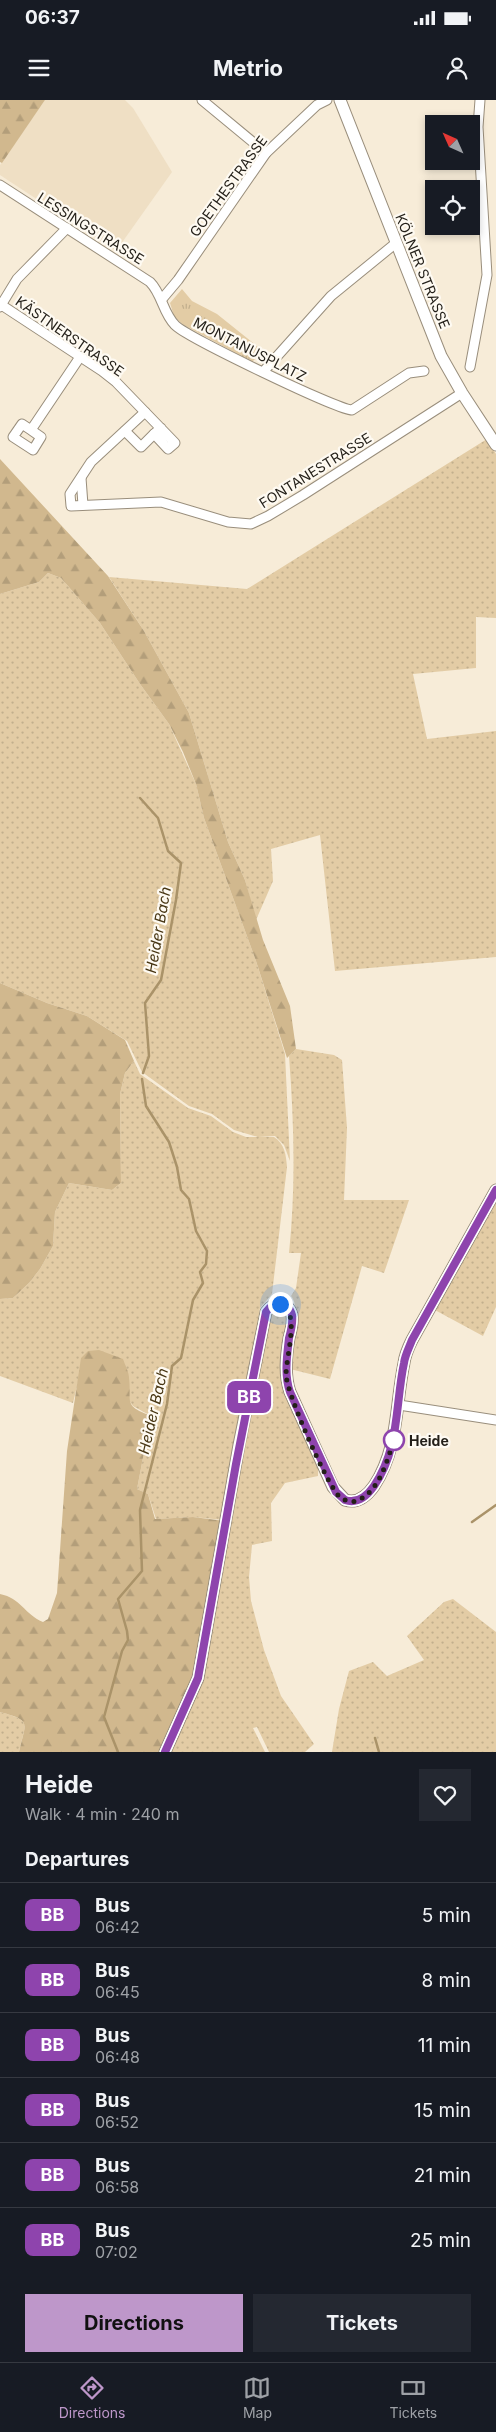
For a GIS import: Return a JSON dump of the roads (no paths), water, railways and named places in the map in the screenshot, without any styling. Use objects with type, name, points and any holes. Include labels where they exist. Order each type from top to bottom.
[{"type":"main road","name":"KÖLNER STRASSE","points":[[340,100],[435,342],[462,393],[496,445]]},
{"type":"main road","points":[[165,1752],[198,1678],[265,1315],[269,1308],[276,1304],[284,1305],[291,1314],[286,1376],[294,1404],[333,1487],[341,1498],[352,1502],[366,1495],[385,1466],[392,1447],[400,1405],[404,1363],[412,1340],[496,1190]]},
{"type":"street","points":[[202,100],[266,152]]},
{"type":"street","name":"GOETHESTRASSE","points":[[162,299],[178,280],[266,152],[317,105],[327,100]]},
{"type":"street","points":[[470,367],[487,275],[478,127],[480,100]]},
{"type":"street","name":"LESSINGSTRASSE","points":[[0,185],[145,278],[154,286],[162,299]]},
{"type":"street","points":[[0,305],[17,279],[67,228]]},
{"type":"street","points":[[263,372],[331,296],[396,243]]},
{"type":"street","name":"MONTANUSPLATZ","points":[[162,299],[175,326],[263,372],[340,408],[352,410],[409,373],[424,371]]},
{"type":"street","name":"KÄSTNERSTRASSE","points":[[0,305],[116,382],[145,412],[157,431],[141,447],[125,431]]},
{"type":"street","points":[[31,430],[80,357]]},
{"type":"street","name":"FONTANESTRASSE","points":[[125,431],[91,462],[70,494],[71,506],[161,502],[228,522],[252,524],[303,495],[462,393]]},
{"type":"street","points":[[125,431],[145,412]]},
{"type":"street","points":[[400,1405],[496,1420]]},
{"type":"waterway","name":"Heider Bach","points":[[140,798],[158,818],[168,851],[181,863],[161,980],[145,1003],[149,1056],[143,1073]]},
{"type":"waterway","name":"Heider Bach","points":[[118,1752],[104,1717],[122,1651],[128,1640],[118,1599],[142,1571],[140,1510],[167,1404],[172,1366],[181,1358],[193,1300],[203,1283],[200,1272],[206,1264],[207,1251],[196,1231],[189,1199],[181,1190],[177,1167],[169,1142],[146,1106],[142,1079]]},
{"type":"waterway","points":[[472,1522],[496,1505]]},
{"type":"waterway","points":[[375,1738],[379,1752]]},
{"type":"place","name":"Heide","points":[[394,1440]]}]
